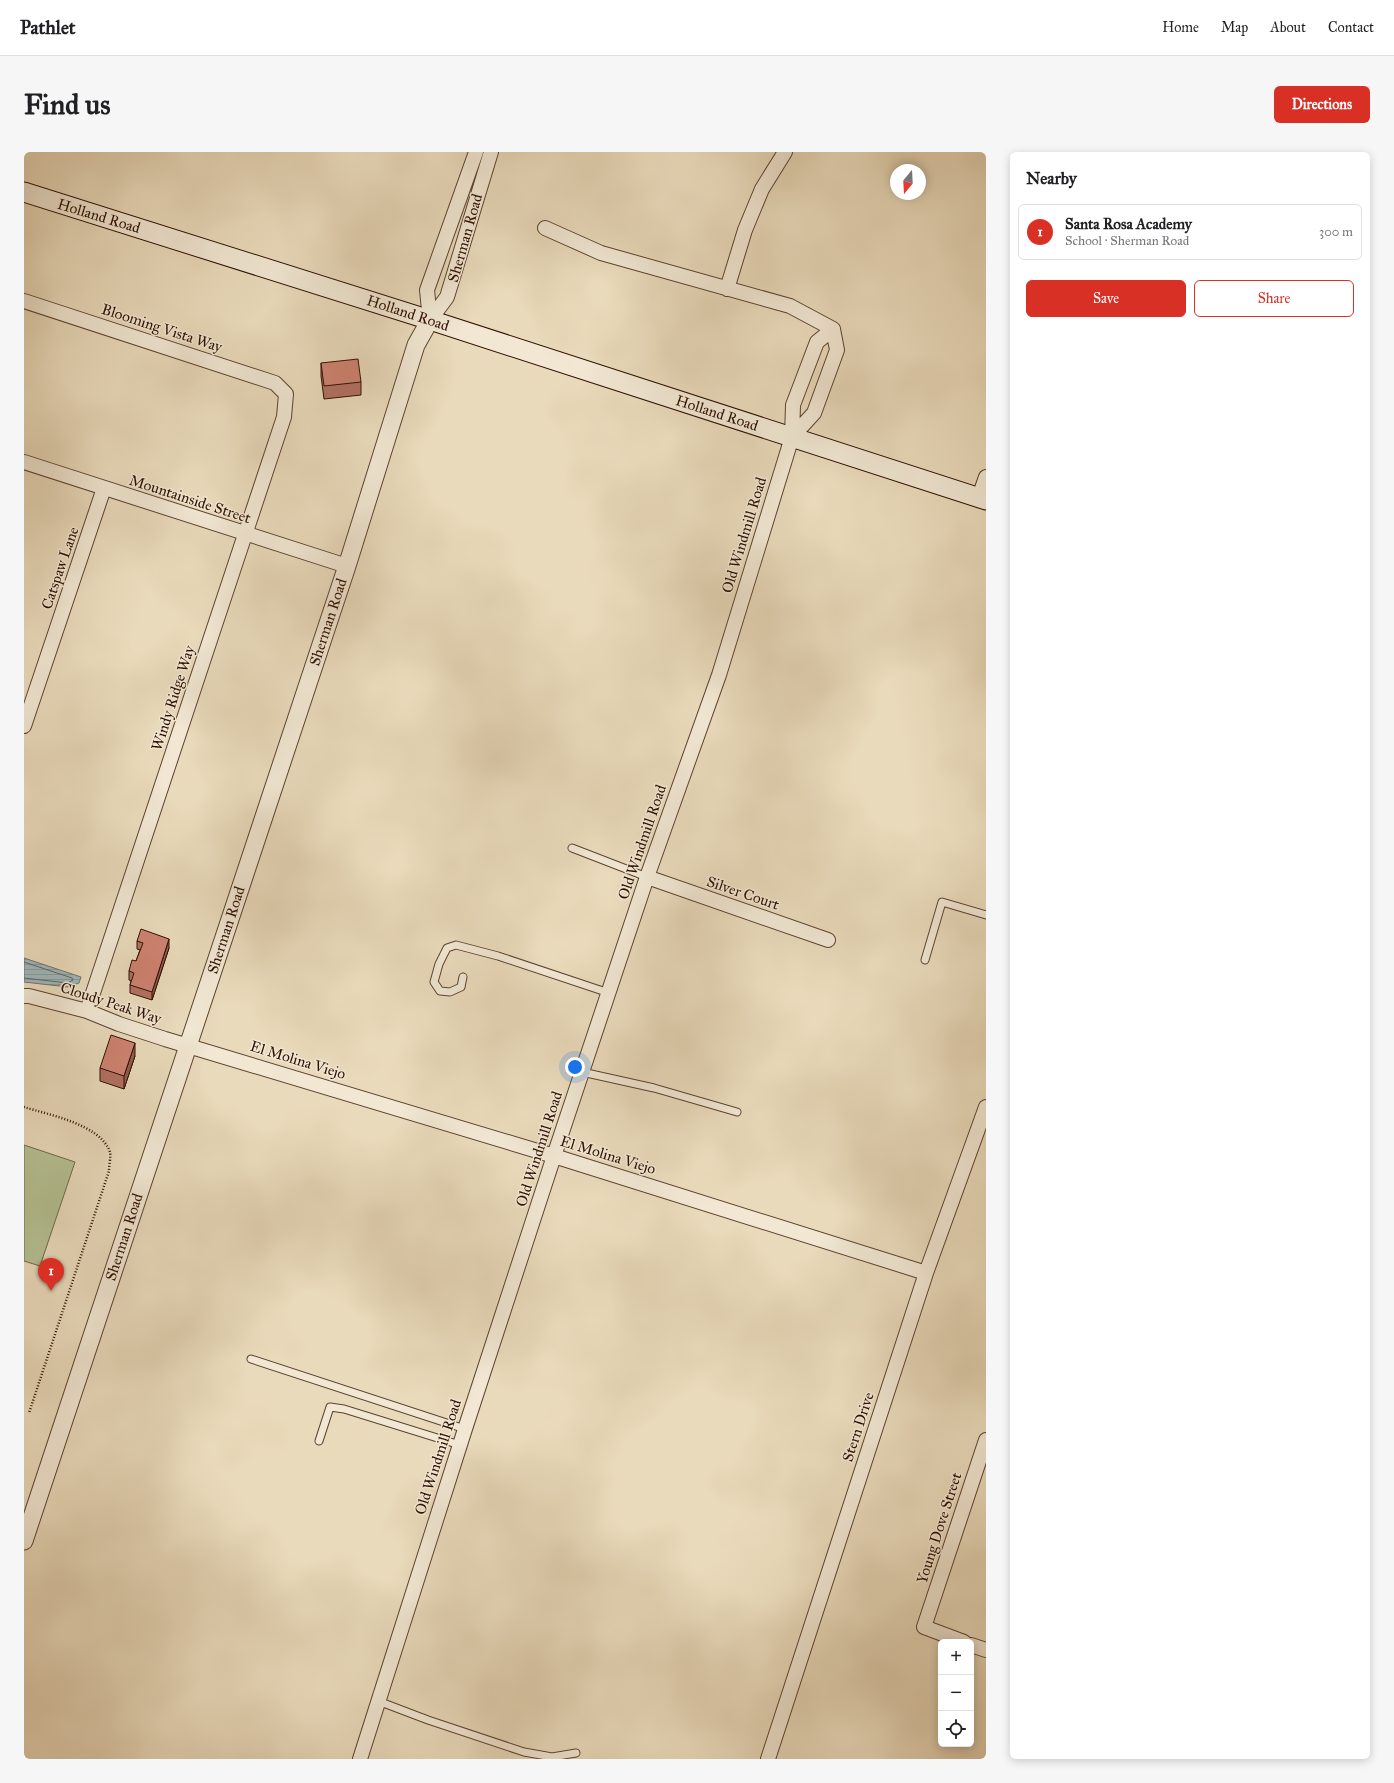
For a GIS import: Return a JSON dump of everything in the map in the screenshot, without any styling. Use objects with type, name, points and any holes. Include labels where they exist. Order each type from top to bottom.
[{"type":"main road","name":"Holland Road","points":[[24,192],[430,320],[983,498]]},
{"type":"street","name":"Sherman Road","points":[[430,320],[427,290],[476,152]]},
{"type":"street","name":"Sherman Road","points":[[24,1541],[187,1044],[347,566],[415,348],[430,320],[447,297],[490,152]]},
{"type":"street","points":[[727,289],[745,230],[762,189],[783,153]]},
{"type":"street","points":[[545,228],[601,253],[790,306],[833,329]]},
{"type":"street","name":"Blooming Vista Way","points":[[24,301],[275,383],[286,394]]},
{"type":"street","points":[[792,437],[814,413],[837,350],[833,329]]},
{"type":"street","points":[[792,437],[793,405],[818,342],[833,329]]},
{"type":"street","name":"Windy Ridge Way","points":[[87,1011],[284,417],[286,394]]},
{"type":"street","name":"Old Windmill Road","points":[[360,1759],[554,1156],[647,877],[719,675],[792,437]]},
{"type":"street","name":"Mountainside Street","points":[[24,462],[347,566]]},
{"type":"street","points":[[983,498],[986,477]]},
{"type":"street","name":"Catspaw Lane","points":[[24,726],[104,488]]},
{"type":"street","name":"Silver Court","points":[[647,877],[828,940]]},
{"type":"street","name":"Cloudy Peak Way","points":[[24,996],[30,996],[87,1011],[119,1024],[187,1044]]},
{"type":"street","name":"El Molina Viejo","points":[[187,1044],[554,1156],[926,1273]]},
{"type":"street","name":"Stern Drive","points":[[768,1759],[926,1273],[986,1107]]},
{"type":"street","name":"Young Dove Street","points":[[956,1639],[924,1627],[986,1440]]},
{"type":"street","points":[[974,1646],[986,1650]]},
{"type":"lane","points":[[572,848],[647,877]]},
{"type":"lane","points":[[925,960],[942,902],[986,915]]},
{"type":"lane","points":[[463,977],[461,987],[450,992],[440,991],[434,982],[438,964],[447,948],[456,945],[498,956],[609,993]]},
{"type":"lane","points":[[582,1072],[654,1088],[737,1112]]},
{"type":"lane","points":[[251,1359],[465,1429]]},
{"type":"lane","points":[[319,1441],[330,1408],[344,1409],[460,1445]]},
{"type":"lane","points":[[378,1700],[428,1720],[524,1752],[552,1757],[576,1753]]},
{"type":"path","points":[[24,1107],[83,1126],[101,1138],[110,1153],[108,1171],[29,1413]]},
{"type":"green space","points":[[24,1145],[75,1162],[40,1266],[24,1261]]},
{"type":"water","points":[[24,958],[81,977],[79,983],[68,987],[24,982]]},
{"type":"building","points":[[358,359],[361,382],[324,386],[321,363]]},
{"type":"building","points":[[141,929],[169,939],[152,992],[130,985],[134,973],[129,971],[132,960],[136,961],[143,943],[137,941]]},
{"type":"building","points":[[111,1035],[135,1043],[124,1076],[100,1068]]},
{"type":"place","name":"Santa Rosa Academy","points":[[51,1291]]}]
